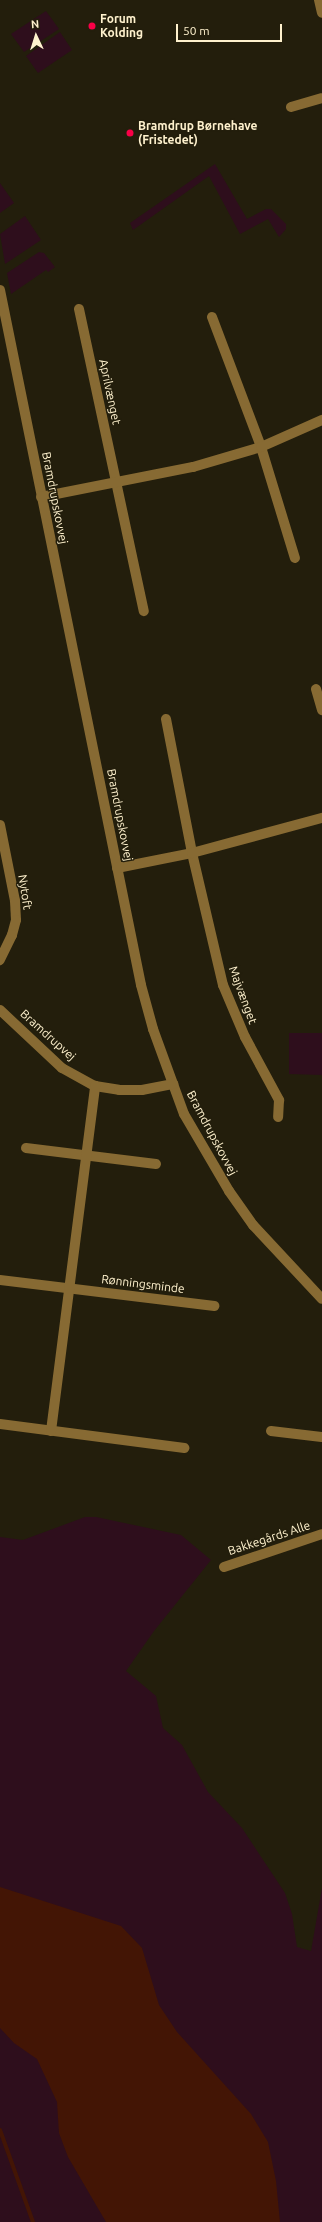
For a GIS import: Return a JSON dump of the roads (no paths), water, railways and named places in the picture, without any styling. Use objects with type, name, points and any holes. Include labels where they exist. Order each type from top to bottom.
[{"type":"street","points":[[319,0],[322,13]]},
{"type":"street","points":[[291,108],[322,98]]},
{"type":"street","name":"Bramdrupskovvej","points":[[0,290],[141,985],[153,1029],[184,1114],[205,1153],[241,1210],[267,1241],[322,1299]]},
{"type":"street","name":"Aprilvænget","points":[[79,309],[144,611]]},
{"type":"street","points":[[212,317],[261,447],[295,558]]},
{"type":"street","points":[[41,497],[115,481],[193,467],[261,447],[322,420]]},
{"type":"street","points":[[316,689],[322,710]]},
{"type":"street","name":"Majvænget","points":[[166,719],[192,853],[223,986],[245,1037],[278,1100],[278,1117]]},
{"type":"street","points":[[117,868],[192,853],[322,818]]},
{"type":"street","name":"Nytoft","points":[[0,825],[15,901],[16,920],[12,935],[0,960]]},
{"type":"street","name":"Bramdrupvej","points":[[0,1010],[62,1068],[95,1086],[119,1090],[142,1090],[173,1084]]},
{"type":"street","points":[[51,1430],[88,1155],[95,1086]]},
{"type":"street","points":[[26,1148],[156,1164]]},
{"type":"street","name":"Rønningsminde","points":[[0,1280],[214,1306]]},
{"type":"street","points":[[0,1424],[184,1448]]},
{"type":"street","points":[[271,1431],[322,1437]]},
{"type":"street","name":"Bakkegårds Alle","points":[[224,1567],[322,1534]]},
{"type":"waterway","points":[[0,2130],[33,2222]]},
{"type":"place","name":"Forum Kolding","points":[[92,26]]},
{"type":"place","name":"Bramdrup Børnehave (Fristedet)","points":[[130,133]]}]
